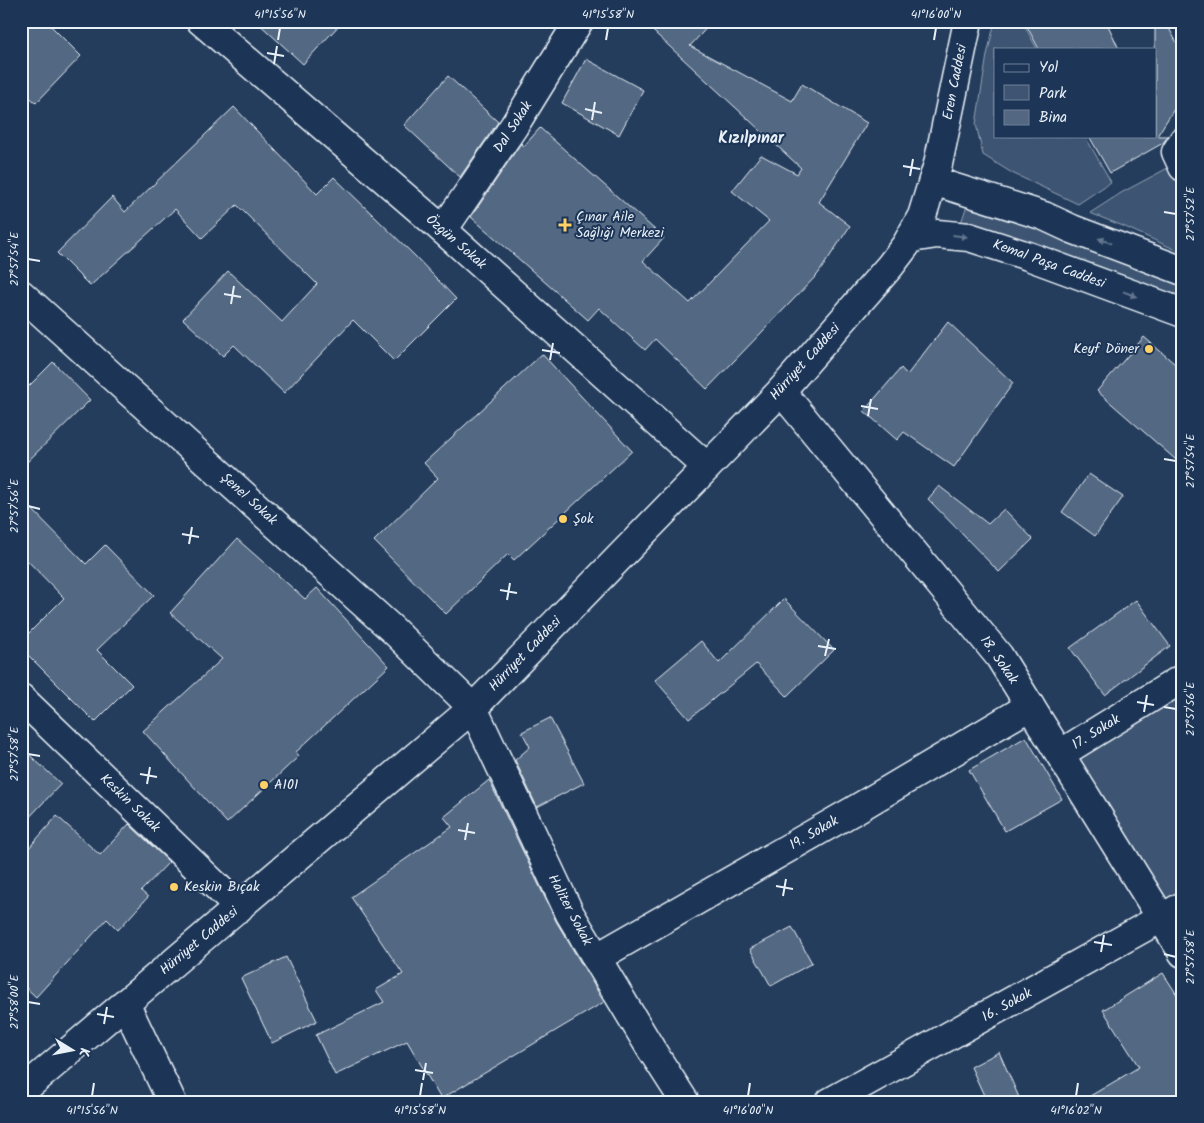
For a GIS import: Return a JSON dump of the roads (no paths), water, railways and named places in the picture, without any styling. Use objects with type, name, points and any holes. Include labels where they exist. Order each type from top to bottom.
[{"type":"street","name":"Özgün Sokak","points":[[201,21],[443,230],[707,467]]},
{"type":"street","name":"Dal Sokak","points":[[443,230],[514,126],[578,21]]},
{"type":"street","name":"Eren Caddesi","points":[[943,144],[959,55],[968,21]]},
{"type":"street","points":[[1183,141],[1176,152],[1183,167]]},
{"type":"street","name":"Hürriyet Caddesi","points":[[21,1092],[473,708],[781,391],[890,266],[911,238],[922,216],[943,144]]},
{"type":"street","points":[[933,181],[1044,216],[1072,229],[1183,271]]},
{"type":"street","name":"Kemal Paşa Caddesi","points":[[911,238],[937,234],[969,237],[1028,256],[1183,314]]},
{"type":"street","name":"Şenel Sokak","points":[[21,294],[392,630],[473,708]]},
{"type":"street","name":"18. Sokak","points":[[781,391],[999,656],[1060,754],[1172,913],[1183,953]]},
{"type":"street","name":"17. Sokak","points":[[1060,754],[1183,678]]},
{"type":"street","name":"Keskin Sokak","points":[[21,698],[238,908]]},
{"type":"street","name":"19. Sokak","points":[[596,958],[844,816],[1030,706]]},
{"type":"street","name":"Haliter Sokak","points":[[473,708],[570,914],[685,1102]]},
{"type":"street","name":"16. Sokak","points":[[830,1102],[1172,913]]},
{"type":"street","points":[[125,1003],[172,1102]]},
{"type":"place","name":"Çınar Aile Sağlığı Merkezi","points":[[565,225]]},
{"type":"place","name":"Keyf Döner","points":[[1149,349]]},
{"type":"place","name":"Şok","points":[[563,519]]},
{"type":"place","name":"A101","points":[[264,785]]},
{"type":"place","name":"Keskin Bıçak","points":[[174,887]]},
{"type":"district","name":"Kızılpınar","points":[[751,138]]}]
